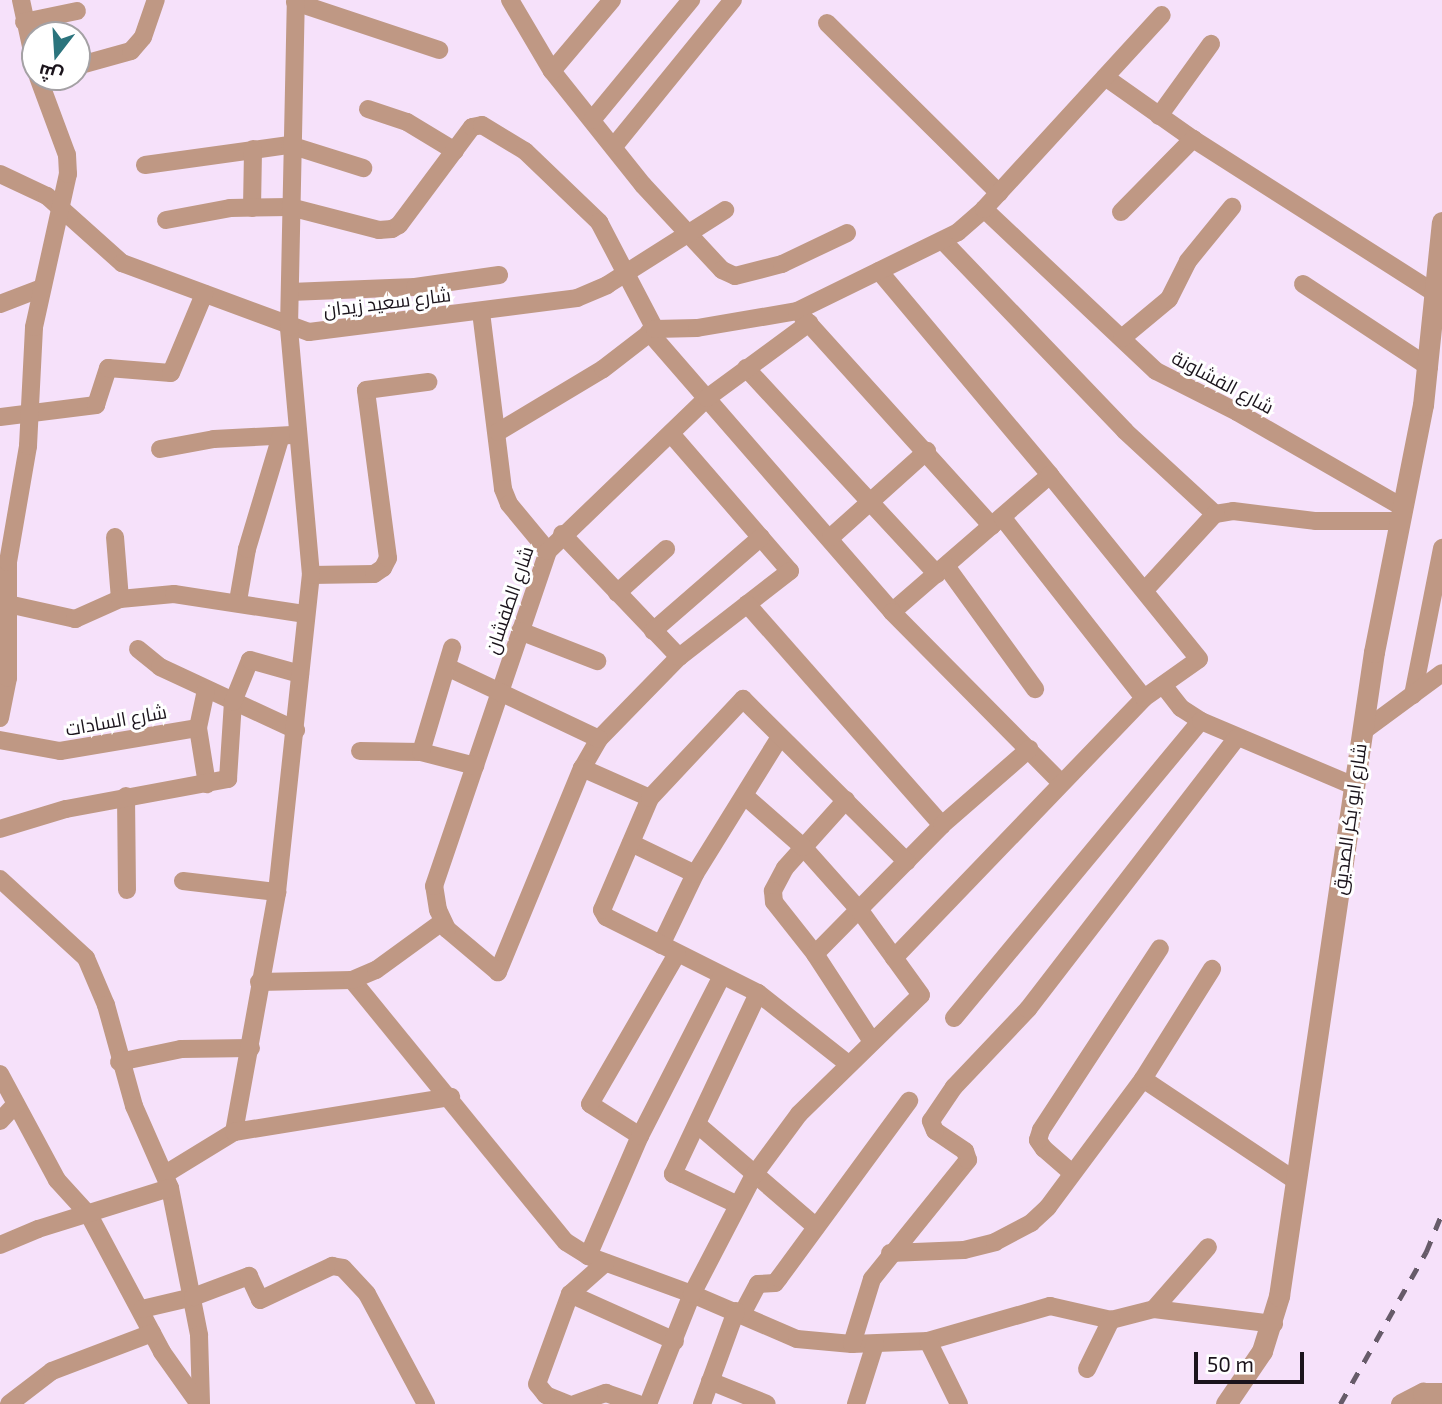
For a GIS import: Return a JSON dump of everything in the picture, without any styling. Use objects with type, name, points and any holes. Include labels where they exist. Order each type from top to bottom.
[{"type":"street","points":[[21,0],[24,21]]},
{"type":"street","points":[[91,62],[131,51],[143,37],[156,0]]},
{"type":"street","points":[[510,0],[552,71],[615,145],[643,186],[722,270],[735,276],[782,264],[847,233]]},
{"type":"street","points":[[552,71],[612,0]]},
{"type":"street","points":[[592,120],[691,0]]},
{"type":"street","points":[[615,145],[733,0]]},
{"type":"street","points":[[234,1132],[277,892],[311,575],[302,435],[289,327],[290,145],[296,1],[439,50]]},
{"type":"street","points":[[29,21],[77,11]]},
{"type":"street","points":[[498,432],[603,369],[652,331],[803,317],[880,271],[943,241],[984,209],[1162,15]]},
{"type":"street","points":[[827,23],[999,193]]},
{"type":"street","points":[[1159,116],[1211,44]]},
{"type":"street","points":[[1105,77],[1193,139],[1432,291]]},
{"type":"street","points":[[0,718],[8,678],[8,604],[4,560],[25,474],[34,327],[61,209],[67,155],[44,91]]},
{"type":"street","points":[[368,109],[407,122],[455,150]]},
{"type":"street","points":[[166,220],[251,208],[290,207],[379,230],[392,229],[479,124],[525,151],[599,222],[652,331],[707,398],[831,537],[892,612],[1060,782]]},
{"type":"street","points":[[1121,212],[1193,139]]},
{"type":"street","points":[[145,165],[290,145],[363,168]]},
{"type":"street","points":[[251,208],[253,149]]},
{"type":"street","name":"شارع سعيد زيدان","points":[[0,174],[30,185],[116,259],[289,327],[309,332],[577,298],[623,275],[725,210]]},
{"type":"street","points":[[1122,338],[1169,299],[1188,261],[1232,207]]},
{"type":"street","name":"شارع الفشاونة","points":[[984,209],[1169,380],[1237,412],[1401,514]]},
{"type":"street","name":"شارع ابو بكر الصديق","points":[[1226,1404],[1262,1351],[1274,1324],[1362,732],[1429,367],[1432,291],[1442,222]]},
{"type":"street","points":[[943,241],[1125,430],[1214,514]]},
{"type":"street","points":[[880,271],[1199,654],[1197,662],[1144,698],[1060,782],[894,958]]},
{"type":"street","points":[[290,292],[415,287],[499,275]]},
{"type":"street","points":[[1303,284],[1429,367]]},
{"type":"street","points":[[0,304],[42,288]]},
{"type":"street","points":[[0,414],[29,414],[96,405],[108,368],[171,373],[204,294]]},
{"type":"street","points":[[481,312],[506,499],[548,551]]},
{"type":"street","points":[[803,317],[997,522],[1144,698]]},
{"type":"street","name":"شارع الطفشان","points":[[442,922],[435,886],[548,551],[562,534],[671,435],[707,398],[746,368],[803,317]]},
{"type":"street","points":[[746,368],[941,570],[1035,689]]},
{"type":"street","points":[[311,575],[374,573],[383,568],[388,558],[366,390],[428,382]]},
{"type":"street","points":[[160,449],[214,439],[302,435]]},
{"type":"street","points":[[259,982],[352,980],[376,970],[442,922],[498,972],[582,768],[599,739],[679,657],[790,571],[671,435]]},
{"type":"street","points":[[238,601],[247,549],[281,436]]},
{"type":"street","points":[[831,537],[927,451]]},
{"type":"street","points":[[892,612],[1050,475]]},
{"type":"street","points":[[1145,590],[1214,514],[1233,511],[1316,521],[1401,514]]},
{"type":"street","points":[[562,534],[679,657]]},
{"type":"street","points":[[115,537],[120,599]]},
{"type":"street","points":[[653,631],[761,537]]},
{"type":"street","points":[[1413,695],[1442,548]]},
{"type":"street","points":[[617,593],[666,549]]},
{"type":"street","points":[[8,604],[75,619],[120,599],[174,594],[238,601],[305,614]]},
{"type":"street","points":[[747,604],[942,825]]},
{"type":"street","points":[[520,631],[597,661]]},
{"type":"street","points":[[421,752],[452,648]]},
{"type":"street","points":[[138,649],[160,667],[296,730]]},
{"type":"street","points":[[0,829],[126,796],[228,779],[233,702],[250,660],[300,674]]},
{"type":"street","points":[[447,667],[500,689],[599,739]]},
{"type":"street","points":[[1362,732],[1442,673]]},
{"type":"street","points":[[1163,685],[1181,708],[1200,721],[1354,786]]},
{"type":"street","points":[[206,690],[198,728],[207,784]]},
{"type":"street","points":[[847,1063],[758,993],[606,917],[602,910],[650,798],[740,700],[907,862]]},
{"type":"street","points":[[954,1018],[1200,721]]},
{"type":"street","name":"شارع السادات","points":[[0,740],[60,751],[198,728]]},
{"type":"street","points":[[660,944],[695,874],[780,737]]},
{"type":"street","points":[[852,1345],[864,1295],[890,1252],[968,1160],[965,1151],[931,1126],[954,1087],[1028,1009],[1237,738]]},
{"type":"street","points":[[815,954],[861,912],[942,825],[1029,749]]},
{"type":"street","points":[[360,751],[421,752],[475,766]]},
{"type":"street","points":[[582,768],[650,798]]},
{"type":"street","points":[[126,796],[127,890]]},
{"type":"street","points":[[648,1404],[692,1294],[736,1204],[754,1175],[791,1124],[847,1063],[920,998],[861,912],[803,847],[745,796]]},
{"type":"street","points":[[846,800],[803,847],[778,880],[774,902],[815,954],[871,1040]]},
{"type":"street","points":[[631,843],[695,874]]},
{"type":"street","points":[[0,879],[86,958],[106,1005],[119,1062],[134,1106],[168,1180],[193,1297],[202,1360],[200,1404]]},
{"type":"street","points":[[183,881],[277,892]]},
{"type":"street","points":[[1072,1173],[1044,1149],[1038,1140],[1041,1130],[1160,948]]},
{"type":"street","points":[[640,1136],[590,1104],[677,954]]},
{"type":"street","points":[[890,1252],[932,1254],[995,1242],[1031,1223],[1143,1079],[1212,969]]},
{"type":"street","points":[[568,1404],[546,1395],[537,1384],[570,1294],[596,1259],[640,1136],[722,976]]},
{"type":"street","points":[[352,980],[451,1097],[550,1224],[596,1259],[692,1294],[797,1339],[852,1345],[928,1341],[1050,1306],[1111,1320],[1154,1309],[1274,1324]]},
{"type":"street","points":[[736,1204],[673,1174],[758,993]]},
{"type":"street","points":[[119,1062],[181,1048],[251,1048]]},
{"type":"street","points":[[0,1074],[57,1180],[89,1215],[142,1309],[152,1333],[200,1404]]},
{"type":"street","points":[[1143,1079],[1296,1181]]},
{"type":"street","points":[[0,1245],[38,1229],[89,1215],[168,1180],[234,1132],[451,1097]]},
{"type":"street","points":[[702,1404],[739,1313],[758,1284],[775,1283],[909,1101]]},
{"type":"street","points":[[0,1121],[16,1104]]},
{"type":"street","points":[[698,1125],[816,1227]]},
{"type":"street","points":[[1154,1309],[1208,1247]]},
{"type":"street","points":[[142,1309],[193,1297],[249,1276],[260,1300],[332,1266],[343,1268],[367,1294],[426,1404]]},
{"type":"street","points":[[570,1294],[675,1341]]},
{"type":"street","points":[[1087,1369],[1111,1320]]},
{"type":"street","points":[[9,1404],[52,1371],[152,1333]]},
{"type":"street","points":[[928,1341],[959,1404]]},
{"type":"street","points":[[856,1404],[875,1344]]},
{"type":"street","points":[[710,1381],[767,1404]]},
{"type":"street","points":[[575,1404],[606,1393],[638,1404]]},
{"type":"street","points":[[1401,1404],[1423,1393],[1441,1393]]},
{"type":"railway","points":[[1340,1404],[1426,1252],[1442,1213]]}]
